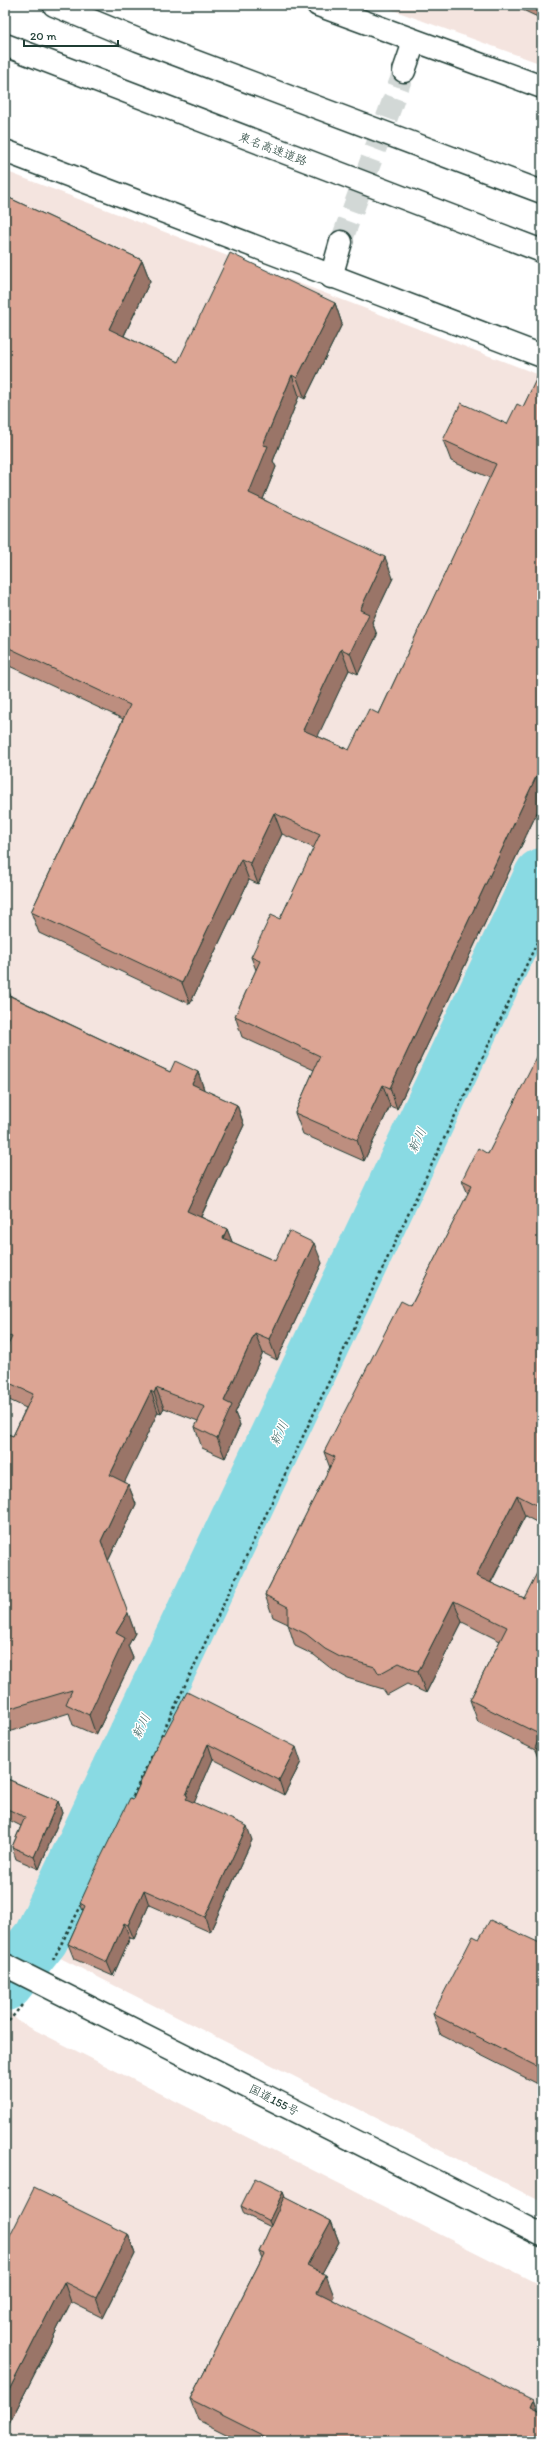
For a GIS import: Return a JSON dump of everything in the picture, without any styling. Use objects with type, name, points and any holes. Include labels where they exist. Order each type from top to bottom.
[{"type":"main road","points":[[54,5],[138,40],[542,192]]},
{"type":"main road","points":[[318,5],[414,42],[542,87]]},
{"type":"main road","points":[[404,71],[414,42]]},
{"type":"main road","name":"東名高速道路","points":[[5,45],[542,251]]},
{"type":"main road","points":[[5,151],[330,277],[542,356]]},
{"type":"main road","points":[[330,277],[341,242]]},
{"type":"main road","name":"国道155号","points":[[5,1965],[542,2235]]},
{"type":"path","points":[[128,1806],[542,932]]},
{"type":"path","points":[[5,2026],[40,1982],[63,1944],[84,1900]]},
{"type":"shaded area","points":[[379,5],[542,5],[542,64]]},
{"type":"shaded area","points":[[5,171],[542,376],[542,2202],[5,1930]]},
{"type":"shaded area","points":[[5,2007],[19,2022],[542,2286],[542,2441],[5,2441]]},
{"type":"building","points":[[5,196],[142,260],[109,329],[178,362],[230,253],[335,303],[297,378],[292,375],[263,445],[268,446],[249,493],[385,557],[360,610],[369,614],[350,653],[341,649],[303,730],[349,750],[369,709],[379,714],[496,464],[443,440],[461,403],[507,424],[517,404],[523,407],[541,369],[542,370],[542,764],[390,1088],[383,1085],[357,1140],[295,1113],[320,1056],[235,1016],[260,961],[251,957],[271,915],[280,919],[320,834],[274,813],[250,863],[241,859],[182,983],[31,912],[130,705],[5,646]]},
{"type":"building","points":[[5,990],[9,992],[8,995],[170,1072],[175,1061],[198,1072],[192,1084],[237,1105],[187,1211],[227,1229],[223,1238],[275,1261],[289,1231],[314,1243],[269,1339],[255,1333],[224,1401],[232,1405],[217,1438],[195,1427],[205,1407],[156,1388],[154,1393],[151,1391],[110,1475],[128,1484],[101,1541],[128,1613],[116,1633],[125,1638],[89,1715],[66,1704],[72,1690],[5,1710],[5,1433],[13,1436],[33,1394],[5,1381],[5,1351],[12,1337],[5,1334]]},
{"type":"building","points":[[538,1055],[542,1057],[542,1508],[517,1495],[476,1576],[524,1598],[537,1573],[542,1576],[542,1751],[535,1748],[541,1735],[470,1700],[507,1627],[454,1601],[418,1672],[399,1663],[379,1674],[375,1667],[340,1657],[325,1649],[306,1634],[288,1625],[288,1607],[265,1595],[335,1457],[324,1452],[401,1301],[411,1306],[472,1185],[462,1180],[478,1148],[488,1154]]},
{"type":"building","points":[[187,1692],[296,1747],[279,1780],[208,1744],[186,1795],[188,1796],[186,1799],[247,1826],[205,1917],[144,1890],[128,1925],[124,1923],[107,1962],[68,1944],[85,1906],[80,1903],[130,1798],[133,1799],[162,1734],[164,1735]]},
{"type":"building","points":[[5,1778],[58,1801],[34,1857],[12,1847],[25,1817],[5,1808]]},
{"type":"building","points":[[490,1920],[542,1944],[542,2069],[433,2014],[473,1936],[479,1939]]},
{"type":"building","points":[[255,2178],[283,2192],[269,2221],[241,2206]]},
{"type":"building","points":[[34,2188],[128,2234],[96,2298],[64,2282],[5,2398],[5,2239],[8,2240]]},
{"type":"building","points":[[284,2197],[331,2221],[307,2265],[326,2275],[317,2292],[533,2400],[530,2407],[542,2413],[542,2441],[274,2441],[190,2399],[264,2254],[259,2252]]},
{"type":"waterway","name":"新川","points":[[5,1983],[41,1938],[542,876]]},
{"type":"tunnel","points":[[341,242],[404,71]]}]
